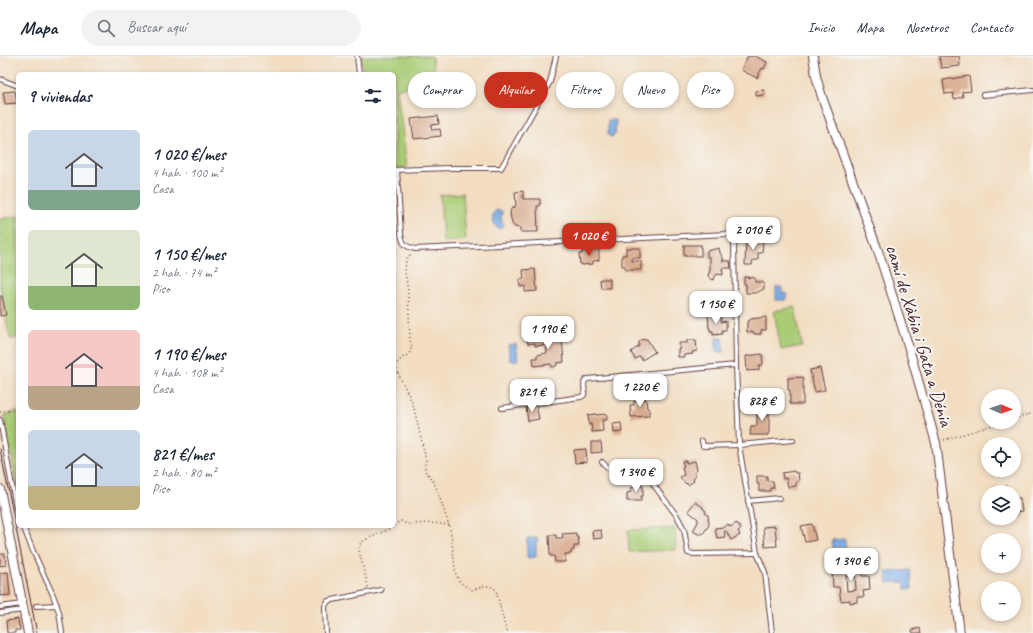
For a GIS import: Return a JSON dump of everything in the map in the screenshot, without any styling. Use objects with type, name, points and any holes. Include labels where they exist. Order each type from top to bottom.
[{"type":"street","name":"camí de Xàbia i Gata a Dénia","points":[[813,56],[816,76],[822,97],[878,251],[906,338],[936,443],[960,633]]},
{"type":"street","points":[[0,489],[28,633]]},
{"type":"lane","points":[[357,56],[358,72]]},
{"type":"lane","points":[[396,170],[501,168],[550,82],[556,56]]},
{"type":"lane","points":[[0,78],[16,85]]},
{"type":"lane","points":[[983,95],[1033,90]]},
{"type":"lane","points":[[396,181],[403,242],[406,246],[415,249],[727,234],[732,236],[734,241],[739,445],[756,552],[762,562],[765,572],[772,633]]},
{"type":"lane","points":[[502,408],[581,397],[585,392],[584,382],[588,379],[736,365]]},
{"type":"lane","points":[[0,420],[16,508]]},
{"type":"lane","points":[[702,441],[702,446],[739,445],[793,440]]},
{"type":"lane","points":[[602,462],[608,468],[615,470],[640,467],[646,471],[653,484],[677,516],[684,529],[688,553],[756,552]]},
{"type":"lane","points":[[748,501],[779,498]]},
{"type":"lane","points":[[25,528],[59,612],[62,633]]},
{"type":"lane","points":[[326,633],[325,606],[328,601],[381,590]]},
{"type":"lane","points":[[36,606],[56,605]]},
{"type":"lane","points":[[0,607],[23,607]]},
{"type":"lane","points":[[0,614],[23,607]]},
{"type":"path","points":[[396,364],[409,354],[412,347],[410,340],[408,291],[405,272],[406,259],[415,249]]},
{"type":"path","points":[[396,368],[413,404],[426,460],[425,471],[431,477],[436,487],[449,525],[456,575],[460,582],[472,590],[487,585],[492,586],[496,590],[508,633]]},
{"type":"path","points":[[0,412],[16,409]]},
{"type":"path","points":[[1021,417],[1033,413]]},
{"type":"path","points":[[936,443],[981,429]]},
{"type":"path","points":[[396,525],[401,521],[407,524],[432,523],[449,525]]},
{"type":"path","points":[[370,592],[358,548],[366,540],[391,528]]},
{"type":"green space","points":[[361,56],[432,56],[434,72],[408,72],[408,87],[397,88],[407,168],[396,168],[396,72],[363,72]]},
{"type":"green space","points":[[463,193],[466,240],[443,242],[440,195]]},
{"type":"green space","points":[[16,216],[16,338],[10,339],[0,287],[0,219]]},
{"type":"green space","points":[[795,307],[802,346],[781,350],[774,311]]},
{"type":"green space","points":[[16,411],[16,481],[4,416]]},
{"type":"green space","points":[[675,528],[676,550],[629,552],[628,530]]},
{"type":"water","points":[[608,120],[616,120],[615,135],[612,137],[608,135]]},
{"type":"water","points":[[497,210],[502,211],[501,219],[504,226],[500,229],[496,227],[493,218],[493,214]]},
{"type":"water","points":[[776,287],[782,287],[782,293],[788,294],[785,300],[776,300]]},
{"type":"water","points":[[716,338],[723,338],[724,352],[716,352]]},
{"type":"water","points":[[516,344],[518,360],[510,361],[508,345]]},
{"type":"water","points":[[527,538],[538,538],[538,541],[536,542],[536,557],[527,558]]},
{"type":"water","points":[[845,539],[846,547],[833,548],[832,540]]},
{"type":"water","points":[[910,570],[912,589],[905,589],[903,582],[888,583],[886,572]]},
{"type":"building","points":[[748,56],[755,56],[767,62],[757,78],[741,70]]},
{"type":"building","points":[[939,56],[959,56],[960,66],[941,68]]},
{"type":"building","points":[[969,76],[971,91],[962,92],[963,97],[954,99],[953,93],[945,94],[943,80]]},
{"type":"building","points":[[764,90],[764,95],[756,96],[756,91]]},
{"type":"building","points":[[15,91],[16,103],[5,104],[3,92]]},
{"type":"building","points":[[438,116],[439,124],[431,125],[432,130],[440,129],[441,136],[414,139],[411,119]]},
{"type":"building","points":[[523,191],[523,199],[540,199],[540,206],[537,206],[538,232],[520,232],[520,228],[515,227],[512,224],[510,214],[511,209],[516,206],[515,192]]},
{"type":"building","points":[[746,240],[763,240],[762,253],[758,253],[758,260],[753,260],[752,265],[745,265]]},
{"type":"building","points":[[684,245],[701,245],[701,256],[684,256]]},
{"type":"building","points":[[626,248],[640,248],[640,258],[632,258],[632,261],[641,261],[641,270],[625,270],[625,266],[622,266],[622,255],[626,255]]},
{"type":"building","points":[[719,248],[724,260],[722,261],[730,261],[731,268],[722,268],[723,275],[717,274],[713,280],[708,276],[710,270],[710,257],[707,257],[707,251]]},
{"type":"building","points":[[588,249],[599,249],[599,260],[593,261],[593,264],[582,265],[580,264],[579,254],[582,254],[582,251],[587,251]]},
{"type":"building","points":[[535,269],[537,291],[525,292],[525,286],[520,287],[519,280],[524,279],[523,270]]},
{"type":"building","points":[[744,277],[755,278],[755,282],[763,282],[764,289],[755,293],[746,293]]},
{"type":"building","points":[[600,279],[610,279],[610,288],[601,288]]},
{"type":"building","points":[[0,296],[2,296],[6,315],[0,316]]},
{"type":"building","points":[[708,314],[715,314],[715,317],[721,317],[721,322],[726,321],[726,330],[722,330],[722,334],[713,335],[713,331],[710,331]]},
{"type":"building","points":[[766,317],[766,330],[761,330],[761,334],[747,332],[747,322],[751,319]]},
{"type":"building","points":[[549,333],[549,336],[554,336],[555,339],[562,339],[564,362],[557,363],[554,367],[552,367],[551,364],[534,366],[533,358],[537,358],[537,355],[547,353],[546,345],[535,346],[535,343],[528,344],[527,336]]},
{"type":"building","points":[[647,339],[655,352],[642,360],[640,356],[635,359],[631,352],[639,346],[639,342],[641,340]]},
{"type":"building","points":[[687,340],[696,340],[697,351],[692,352],[693,354],[684,355],[684,357],[678,357],[678,349],[680,349],[679,343],[687,343]]},
{"type":"building","points":[[762,354],[763,365],[759,365],[759,370],[747,371],[746,356]]},
{"type":"building","points":[[820,368],[825,390],[815,392],[810,370]]},
{"type":"building","points":[[803,377],[803,404],[790,404],[788,378]]},
{"type":"building","points":[[640,394],[644,394],[644,400],[646,399],[647,408],[649,408],[649,416],[631,417],[630,405],[634,405],[634,401],[637,401],[637,396],[640,396]]},
{"type":"building","points":[[536,405],[539,419],[528,421],[526,407]]},
{"type":"building","points":[[757,406],[769,406],[768,435],[750,435],[751,426],[757,426]]},
{"type":"building","points":[[607,414],[607,420],[602,420],[603,431],[592,432],[591,424],[589,425],[588,415]]},
{"type":"building","points":[[621,423],[622,432],[614,433],[613,424]]},
{"type":"building","points":[[591,442],[601,442],[602,452],[591,453]]},
{"type":"building","points":[[586,449],[587,462],[575,463],[574,450]]},
{"type":"building","points":[[682,461],[686,461],[686,463],[695,461],[697,470],[694,473],[696,476],[693,479],[694,481],[688,485],[680,477],[684,475],[682,467],[684,466]]},
{"type":"building","points":[[794,471],[795,473],[798,473],[799,481],[796,482],[796,486],[788,487],[786,478],[783,479],[782,473]]},
{"type":"building","points":[[757,476],[767,476],[767,481],[773,481],[774,488],[770,488],[770,491],[759,491]]},
{"type":"building","points":[[636,482],[641,482],[641,486],[643,486],[643,496],[641,496],[641,501],[627,501],[627,493],[631,492],[631,488],[636,487]]},
{"type":"building","points":[[695,502],[703,507],[706,511],[705,513],[708,515],[709,525],[703,534],[701,533],[700,535],[693,531],[698,519],[688,511]]},
{"type":"building","points":[[737,523],[741,529],[738,531],[740,535],[731,540],[726,531],[724,532],[725,537],[717,538],[715,528],[724,527],[728,524],[730,527]]},
{"type":"building","points":[[812,524],[816,540],[805,542],[801,526]]},
{"type":"building","points":[[775,526],[777,546],[765,547],[763,527]]},
{"type":"building","points":[[601,530],[602,538],[593,539],[592,531]]},
{"type":"building","points":[[576,533],[579,546],[574,546],[574,550],[571,551],[571,554],[565,554],[565,562],[555,562],[554,556],[550,556],[549,535],[556,535],[556,538],[563,538],[562,534]]},
{"type":"building","points":[[0,554],[5,554],[6,565],[0,566]]},
{"type":"building","points":[[856,563],[856,567],[861,566],[862,576],[869,576],[870,590],[863,591],[864,597],[857,597],[857,602],[850,603],[850,600],[841,601],[839,587],[833,587],[832,571],[841,570],[841,565]],"holes":[[[855,575],[856,590],[847,591],[846,576]]]},
{"type":"building","points":[[8,572],[10,595],[0,596],[0,573]]},
{"type":"building","points":[[18,619],[20,630],[15,630],[15,633],[7,633],[6,621]]},
{"type":"building","points":[[920,628],[921,633],[913,633],[912,630]]},
{"type":"tram line","points":[[0,449],[37,633]]}]
